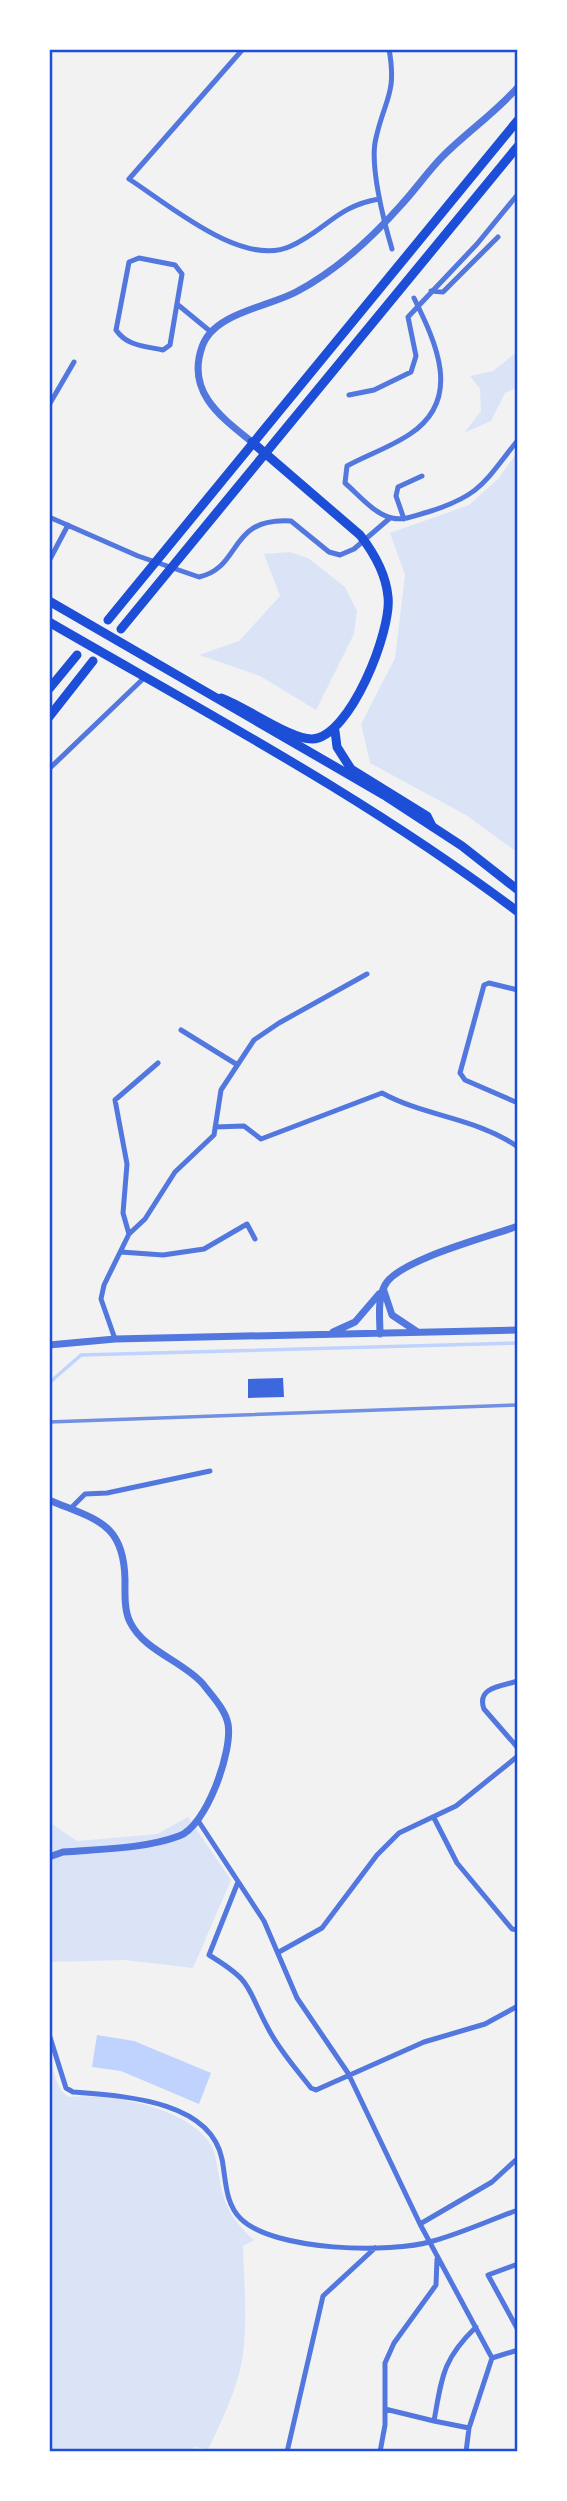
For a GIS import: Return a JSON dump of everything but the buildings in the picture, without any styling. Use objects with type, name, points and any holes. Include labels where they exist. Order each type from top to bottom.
[{"type":"main road","points":[[108,620],[251,442],[518,120]]},
{"type":"main road","points":[[121,629],[518,146]]},
{"type":"main road","points":[[251,442],[360,534],[373,552],[386,584],[389,620],[383,642],[335,731],[337,747],[351,769],[427,816],[432,826]]},
{"type":"main road","points":[[49,601],[384,795],[432,826],[518,890]]},
{"type":"main road","points":[[49,622],[375,812],[456,865],[518,912]]},
{"type":"main road","points":[[49,689],[77,655]]},
{"type":"main road","points":[[49,717],[93,662]]},
{"type":"main road","points":[[203,691],[244,706],[298,737],[313,739],[335,731]]},
{"type":"street","points":[[243,49],[129,179],[232,244],[253,250],[276,251],[291,246],[355,203],[379,199]]},
{"type":"street","points":[[389,49],[393,88],[375,140],[379,199],[393,249]]},
{"type":"street","points":[[251,442],[218,414],[201,391],[198,361],[202,344],[211,332],[226,321],[295,293],[339,265],[384,222],[442,156],[518,88]]},
{"type":"street","points":[[349,395],[374,390],[411,372],[416,356],[408,317],[477,244],[518,194]]},
{"type":"street","points":[[431,291],[443,292],[498,237]]},
{"type":"street","points":[[139,258],[175,265],[181,274],[177,304],[170,345],[163,350],[134,344],[123,339],[117,330],[129,262],[139,258]]},
{"type":"street","points":[[414,298],[442,374],[438,401],[410,434],[346,466],[345,482],[378,512],[390,518],[404,519],[463,501],[484,485],[518,440]]},
{"type":"street","points":[[177,304],[211,332]]},
{"type":"street","points":[[49,405],[74,362]]},
{"type":"street","points":[[404,519],[396,496],[398,487],[422,476]]},
{"type":"street","points":[[49,517],[138,556],[199,578],[209,575],[249,529],[271,520],[291,522],[329,552],[340,555],[354,549],[390,518]]},
{"type":"street","points":[[49,561],[68,525]]},
{"type":"street","points":[[49,769],[145,677]]},
{"type":"street","points":[[115,1339],[101,1299],[104,1285],[129,1234],[145,1219],[175,1172],[214,1135],[221,1090],[236,1064],[254,1040],[367,974]]},
{"type":"street","points":[[518,990],[489,983],[484,985],[460,1073],[465,1080],[518,1103]]},
{"type":"street","points":[[181,1030],[236,1064]]},
{"type":"street","points":[[129,1234],[123,1213],[127,1164],[115,1100],[158,1063]]},
{"type":"street","points":[[215,1128],[244,1126],[261,1139],[382,1093],[404,1104],[496,1131],[518,1147]]},
{"type":"street","points":[[121,1252],[163,1255],[204,1249],[247,1224],[255,1239]]},
{"type":"street","points":[[328,1335],[355,1322],[369,1309],[397,1270],[518,1226]]},
{"type":"street","points":[[383,1287],[392,1315],[410,1329],[422,1333]]},
{"type":"street","points":[[380,1334],[383,1287]]},
{"type":"street","points":[[49,1345],[115,1339],[518,1330]]},
{"type":"street","points":[[70,1509],[85,1494],[107,1493],[210,1471]]},
{"type":"street","points":[[49,1500],[91,1517],[115,1534],[125,1555],[126,1603],[130,1622],[144,1639],[200,1681],[221,1707],[228,1722],[226,1759],[199,1822],[182,1836],[63,1852],[49,1857]]},
{"type":"street","points":[[518,1681],[489,1689],[483,1694],[481,1702],[518,1748]]},
{"type":"street","points":[[279,1952],[322,1928],[377,1855],[399,1833],[456,1806],[518,1756]]},
{"type":"street","points":[[434,1818],[457,1863],[512,1929],[518,1930]]},
{"type":"street","points":[[199,1822],[264,1921],[297,1998],[348,2073],[420,2224],[492,2358],[469,2428],[466,2452]]},
{"type":"street","points":[[238,1882],[209,1955],[239,1973],[248,1983],[270,2031],[311,2088],[316,2090],[348,2073],[424,2042],[485,2024],[518,2006]]},
{"type":"street","points":[[49,2034],[66,2088],[72,2091],[141,2098],[200,2123],[216,2143],[222,2157],[230,2203],[239,2218],[253,2228],[285,2239],[374,2248],[430,2242],[518,2210]]},
{"type":"street","points":[[420,2224],[492,2182],[518,2158]]},
{"type":"street","points":[[287,2452],[323,2295],[374,2248]]},
{"type":"street","points":[[380,2452],[385,2409],[385,2363],[394,2343],[436,2285],[439,2271],[436,2253]]},
{"type":"street","points":[[518,2264],[488,2275],[518,2330]]},
{"type":"street","points":[[434,2421],[447,2362],[455,2347],[476,2327]]},
{"type":"street","points":[[492,2358],[518,2350]]},
{"type":"street","points":[[385,2409],[469,2428]]},
{"type":"street","points":[[197,2452],[202,2452]]},
{"type":"shaded area","points":[[518,351],[518,391],[514,389],[505,393],[491,421],[464,433],[481,411],[480,389],[470,376],[493,371]]},
{"type":"shaded area","points":[[518,451],[518,853],[466,815],[370,763],[361,724],[395,658],[405,575],[390,533],[469,505],[499,478]]},
{"type":"shaded area","points":[[290,552],[308,558],[345,587],[357,611],[354,634],[316,710],[260,676],[199,655],[239,641],[280,596],[264,554]]},
{"type":"shaded area","points":[[188,1817],[231,1880],[193,1968],[125,1960],[49,1962],[49,1822],[77,1841],[157,1834]]},
{"type":"shaded area","points":[[49,2053],[58,2083],[69,2097],[106,2097],[147,2105],[185,2121],[200,2132],[213,2149],[223,2196],[230,2212],[254,2240],[243,2246],[245,2318],[242,2361],[232,2395],[208,2449],[195,2447],[189,2452],[49,2452]]},
{"type":"water","points":[[97,2035],[134,2041],[211,2073],[199,2104],[121,2071],[92,2067]]},
{"type":"waterway","points":[[49,1383],[81,1355],[518,1343]]},
{"type":"railway","points":[[49,1422],[518,1405]]}]
